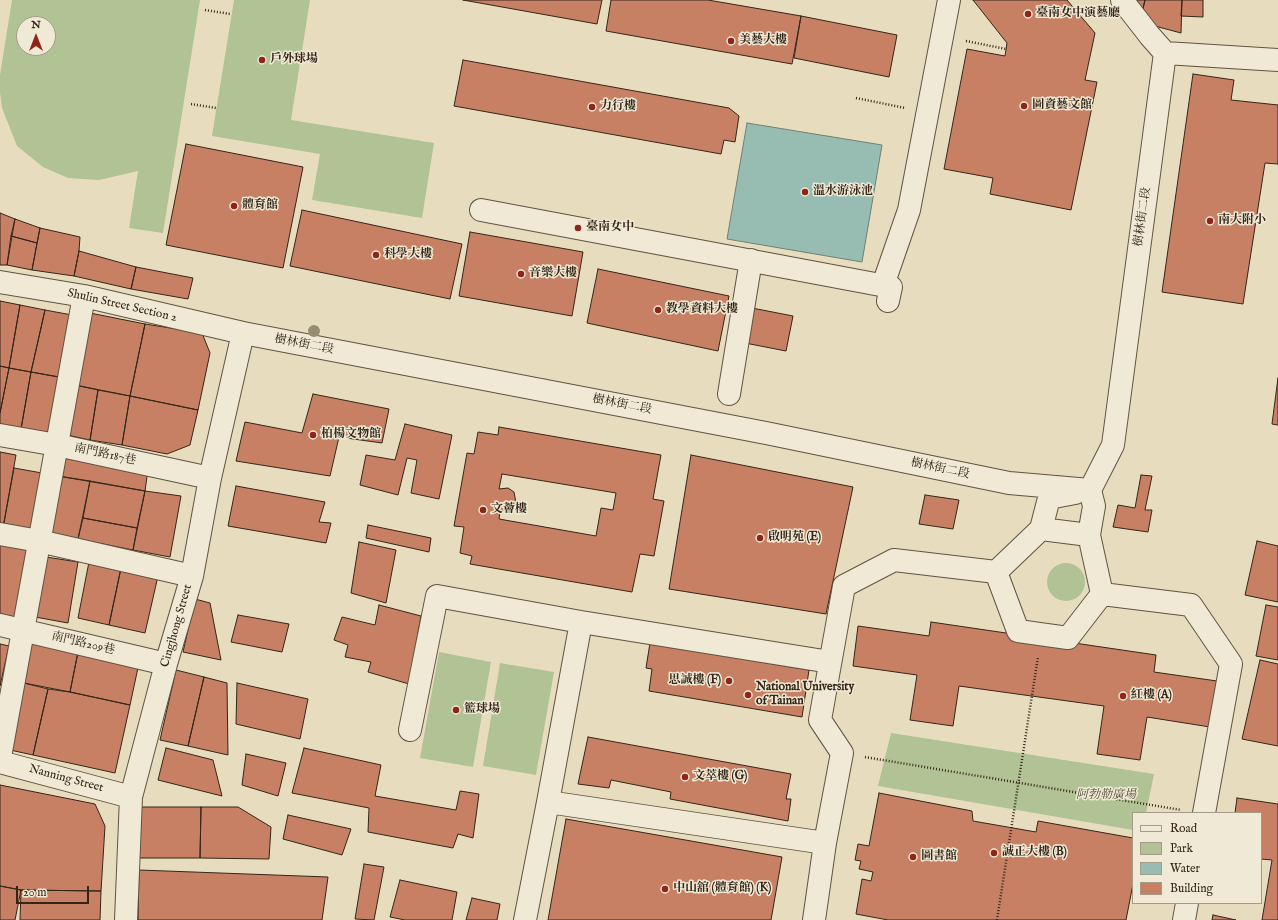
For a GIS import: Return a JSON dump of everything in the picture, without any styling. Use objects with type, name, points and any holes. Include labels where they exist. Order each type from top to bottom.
[{"type":"street","points":[[481,210],[751,260],[885,293],[909,210],[949,0]]},
{"type":"street","points":[[1122,0],[1165,53],[1278,60]]},
{"type":"street","name":"樹林街二段","points":[[243,333],[766,433],[1009,483],[1090,490],[1113,446],[1165,53]]},
{"type":"street","points":[[729,394],[751,260]]},
{"type":"street","name":"Shulin Street Section 2","points":[[0,282],[84,296],[243,333]]},
{"type":"street","points":[[0,757],[84,296]]},
{"type":"street","name":"Cingjhong Street","points":[[126,920],[131,797],[166,664],[192,576],[210,478],[243,333]]},
{"type":"street","name":"南門路187巷","points":[[0,435],[57,445],[210,478]]},
{"type":"street","points":[[814,920],[825,843],[842,753],[820,720],[844,586],[894,560],[996,572],[1041,530],[1049,498],[1090,490],[1094,506],[1089,535],[1102,594]]},
{"type":"street","points":[[1041,530],[1089,535]]},
{"type":"street","points":[[0,534],[39,541],[192,576]]},
{"type":"street","points":[[996,572],[1018,631],[1068,638],[1102,594]]},
{"type":"street","points":[[1102,594],[1191,605],[1232,664],[1204,812]]},
{"type":"street","points":[[410,730],[437,596],[580,622],[830,662]]},
{"type":"street","points":[[525,920],[548,802],[580,622]]},
{"type":"street","name":"南門路209巷","points":[[0,625],[166,664]]},
{"type":"street","name":"Nanning Street","points":[[0,762],[131,797]]},
{"type":"street","points":[[548,802],[825,843]]},
{"type":"street","points":[[1184,920],[1187,904]]},
{"type":"path","points":[[205,10],[230,14]]},
{"type":"path","points":[[942,36],[1006,49]]},
{"type":"path","points":[[856,98],[927,112]]},
{"type":"path","points":[[191,104],[216,108]]},
{"type":"path","points":[[997,920],[1042,635]]},
{"type":"path","points":[[842,753],[1182,810]]},
{"type":"green space","points":[[12,0],[200,0],[163,233],[129,228],[138,171],[99,180],[68,178],[43,167],[17,146],[2,108],[0,75]]},
{"type":"green space","name":"戶外球場","points":[[234,0],[310,0],[291,120],[434,143],[422,218],[312,200],[320,154],[212,136]]},
{"type":"green space","points":[[1062,563],[1070,563],[1077,566],[1082,571],[1085,582],[1082,593],[1077,598],[1070,601],[1062,601],[1055,598],[1050,593],[1047,586],[1047,578],[1050,571],[1055,566]]},
{"type":"green space","name":"籃球場","points":[[439,652],[491,662],[473,767],[420,758]]},
{"type":"green space","name":"籃球場","points":[[500,663],[554,672],[536,775],[483,766]]},
{"type":"green space","name":"阿勃勒廣場","points":[[891,733],[1154,774],[1146,812],[1132,812],[1132,830],[878,786]]},
{"type":"water","name":"溫水游泳池","points":[[747,123],[882,145],[862,262],[727,239]]},
{"type":"building","points":[[463,0],[602,0],[597,24]]},
{"type":"building","name":"美藝大樓","points":[[611,0],[708,0],[801,16],[792,64],[606,31]]},
{"type":"building","name":"圖資藝文館","points":[[973,0],[1067,0],[1095,33],[1085,80],[1097,82],[1071,210],[990,194],[993,178],[944,169],[967,49],[1005,56],[1007,43]]},
{"type":"building","points":[[1133,0],[1145,0],[1142,13]]},
{"type":"building","points":[[1145,0],[1182,0],[1181,33],[1151,25],[1142,13]]},
{"type":"building","points":[[1182,0],[1203,0],[1203,17],[1181,16]]},
{"type":"building","points":[[801,16],[897,35],[889,77],[794,58]]},
{"type":"building","name":"力行樓","points":[[463,60],[729,108],[739,116],[735,142],[724,140],[721,154],[454,106]]},
{"type":"building","points":[[1193,74],[1234,80],[1231,100],[1278,105],[1278,164],[1265,163],[1243,304],[1162,292]]},
{"type":"building","name":"體育館","points":[[186,144],[303,167],[283,268],[166,245]]},
{"type":"building","name":"科學大樓","points":[[302,210],[462,244],[450,299],[290,266]]},
{"type":"building","points":[[0,213],[15,219],[7,265],[0,265]]},
{"type":"building","points":[[15,219],[40,228],[37,243],[11,236]]},
{"type":"building","points":[[40,228],[80,237],[74,276],[32,270]]},
{"type":"building","name":"音樂大樓","points":[[470,232],[583,252],[572,316],[459,296]]},
{"type":"building","points":[[11,236],[37,243],[32,270],[7,265]]},
{"type":"building","points":[[79,251],[136,267],[131,289],[74,276]]},
{"type":"building","points":[[136,267],[193,278],[188,299],[131,289]]},
{"type":"building","name":"教學資料大樓","points":[[598,269],[729,296],[718,351],[587,323]]},
{"type":"building","points":[[0,301],[20,305],[9,368],[0,366]]},
{"type":"building","points":[[20,305],[45,310],[31,372],[9,368]]},
{"type":"building","points":[[752,308],[793,316],[786,351],[745,343]]},
{"type":"building","points":[[45,310],[72,315],[59,377],[31,372]]},
{"type":"building","points":[[90,313],[145,324],[130,396],[75,385]]},
{"type":"building","points":[[145,324],[202,333],[210,353],[198,410],[130,396]]},
{"type":"building","points":[[0,366],[9,368],[0,413]]},
{"type":"building","points":[[9,368],[31,372],[21,429],[0,426],[0,413]]},
{"type":"building","points":[[31,372],[59,377],[49,435],[21,429]]},
{"type":"building","points":[[1278,378],[1278,425],[1272,424]]},
{"type":"building","points":[[75,385],[98,390],[90,440],[67,435]]},
{"type":"building","points":[[98,390],[130,396],[122,445],[90,440]]},
{"type":"building","name":"柏楊文物館","points":[[313,394],[389,409],[382,443],[339,437],[330,476],[236,461],[245,422],[302,433]]},
{"type":"building","points":[[130,396],[198,410],[190,445],[167,454],[122,445]]},
{"type":"building","points":[[405,424],[452,435],[439,499],[411,493],[417,460],[407,458],[398,495],[360,485],[366,455],[395,460]]},
{"type":"building","name":"文薈樓","points":[[499,427],[661,455],[653,499],[664,501],[654,556],[640,554],[632,592],[470,564],[472,556],[460,553],[464,527],[454,526],[467,453],[474,454],[478,432],[498,435]],"holes":[[[502,474],[616,493],[613,510],[601,508],[596,536],[499,519],[500,511],[511,510],[516,503],[514,492],[508,488],[499,489]]]},
{"type":"building","points":[[0,452],[16,455],[3,528],[0,527]]},
{"type":"building","points":[[71,455],[148,469],[145,491],[58,476],[60,464]]},
{"type":"building","name":"啟明苑 (E)","points":[[691,455],[853,487],[826,614],[669,589]]},
{"type":"building","points":[[14,468],[42,473],[31,533],[3,528]]},
{"type":"building","points":[[1141,475],[1152,476],[1145,510],[1152,510],[1148,532],[1113,527],[1118,505],[1135,508]]},
{"type":"building","points":[[58,476],[90,481],[78,539],[47,534]]},
{"type":"building","points":[[90,481],[145,491],[137,528],[83,518]]},
{"type":"building","points":[[236,486],[325,502],[319,522],[331,523],[326,543],[228,526]]},
{"type":"building","points":[[145,491],[181,496],[170,557],[133,550]]},
{"type":"building","points":[[925,495],[959,500],[953,529],[919,524]]},
{"type":"building","points":[[83,518],[137,528],[133,550],[78,539]]},
{"type":"building","points":[[368,525],[431,538],[429,552],[366,538]]},
{"type":"building","points":[[1257,541],[1278,546],[1278,602],[1245,595]]},
{"type":"building","points":[[359,542],[396,550],[386,603],[351,593]]},
{"type":"building","points":[[0,545],[27,549],[15,617],[0,615]]},
{"type":"building","points":[[46,557],[78,562],[68,623],[35,617]]},
{"type":"building","points":[[89,562],[121,568],[109,625],[78,618]]},
{"type":"building","points":[[121,568],[158,576],[145,633],[109,625]]},
{"type":"building","points":[[195,599],[210,603],[221,660],[183,652]]},
{"type":"building","points":[[379,605],[421,616],[409,684],[368,672],[371,662],[345,657],[348,645],[334,640],[342,617],[375,625]]},
{"type":"building","points":[[1266,605],[1278,607],[1278,660],[1256,656]]},
{"type":"building","points":[[238,615],[289,624],[282,652],[231,642]]},
{"type":"building","name":"紅樓 (A)","points":[[931,622],[1156,655],[1154,672],[1217,681],[1210,727],[1147,717],[1140,760],[1097,754],[1104,706],[959,686],[953,726],[910,720],[917,675],[853,666],[858,626],[929,636]]},
{"type":"building","points":[[31,643],[78,652],[70,692],[24,683]]},
{"type":"building","name":"思誠樓 (F)","points":[[650,643],[809,670],[802,717],[649,691],[652,669],[646,668]]},
{"type":"building","points":[[0,644],[9,646],[0,686]]},
{"type":"building","points":[[78,652],[139,663],[130,705],[70,692]]},
{"type":"building","points":[[1260,660],[1278,664],[1278,746],[1242,739]]},
{"type":"building","points":[[176,670],[204,677],[188,746],[160,740]]},
{"type":"building","points":[[204,677],[227,683],[228,755],[188,746]]},
{"type":"building","points":[[24,683],[48,689],[33,755],[10,750]]},
{"type":"building","points":[[237,683],[308,699],[300,739],[236,724]]},
{"type":"building","points":[[48,689],[70,692],[130,705],[115,773],[33,755]]},
{"type":"building","name":"文萃樓 (G)","points":[[588,737],[791,774],[786,799],[791,799],[788,821],[670,799],[671,792],[611,780],[609,788],[578,784]]},
{"type":"building","points":[[166,748],[213,760],[222,796],[158,780]]},
{"type":"building","points":[[304,748],[381,765],[375,796],[456,810],[460,791],[479,794],[473,838],[458,834],[453,848],[368,832],[369,808],[292,793]]},
{"type":"building","points":[[246,754],[286,763],[278,796],[242,785]]},
{"type":"building","points":[[0,785],[95,804],[105,826],[101,891],[21,890],[0,886]]},
{"type":"building","name":"誠正大樓 (B)","points":[[879,793],[972,811],[973,821],[1036,832],[1038,821],[1132,838],[1132,889],[1126,920],[888,920],[856,914],[862,879],[871,881],[873,872],[859,869],[861,861],[855,860],[858,844],[869,846]]},
{"type":"building","points":[[1237,798],[1278,804],[1278,920],[1262,920],[1272,860],[1262,859],[1262,812],[1235,812]]},
{"type":"building","points":[[138,807],[201,807],[200,858],[137,858]]},
{"type":"building","points":[[201,807],[238,807],[271,827],[269,859],[200,858]]},
{"type":"building","points":[[288,815],[351,829],[342,855],[283,839]]},
{"type":"building","name":"中山舘 (體育館) (K)","points":[[566,819],[782,857],[771,920],[548,920]]},
{"type":"building","points":[[364,864],[384,867],[374,920],[355,919]]},
{"type":"building","points":[[139,870],[328,877],[322,920],[138,920]]},
{"type":"building","points":[[400,880],[457,892],[452,920],[405,920],[390,917]]},
{"type":"building","points":[[0,886],[21,890],[15,920],[0,920]]},
{"type":"building","points":[[21,890],[101,891],[100,920],[20,920]]},
{"type":"building","points":[[472,898],[500,904],[497,920],[466,920]]},
{"type":"building","points":[[1213,915],[1236,920],[1212,920]]},
{"type":"place","name":"臺南女中演藝廳","points":[[1028,14]]},
{"type":"place","name":"美藝大樓","points":[[731,41]]},
{"type":"place","name":"戶外球場","points":[[262,60]]},
{"type":"place","name":"圖資藝文館","points":[[1024,106]]},
{"type":"place","name":"力行樓","points":[[592,107]]},
{"type":"place","name":"溫水游泳池","points":[[805,192]]},
{"type":"place","name":"體育館","points":[[234,206]]},
{"type":"place","name":"南大附小","points":[[1210,221]]},
{"type":"place","name":"臺南女中","points":[[578,228]]},
{"type":"place","name":"科學大樓","points":[[376,255]]},
{"type":"place","name":"音樂大樓","points":[[521,274]]},
{"type":"place","name":"教學資料大樓","points":[[658,310]]},
{"type":"place","name":"柏楊文物館","points":[[313,435]]},
{"type":"place","name":"文薈樓","points":[[483,510]]},
{"type":"place","name":"啟明苑 (E)","points":[[760,538]]},
{"type":"place","name":"思誠樓 (F)","points":[[729,681]]},
{"type":"place","name":"National University of Tainan","points":[[748,695]]},
{"type":"place","name":"紅樓 (A)","points":[[1123,696]]},
{"type":"place","name":"籃球場","points":[[456,710]]},
{"type":"place","name":"文萃樓 (G)","points":[[685,777]]},
{"type":"place","name":"誠正大樓 (B)","points":[[994,853]]},
{"type":"place","name":"圖書館","points":[[913,857]]},
{"type":"place","name":"中山舘 (體育館) (K)","points":[[665,889]]}]
